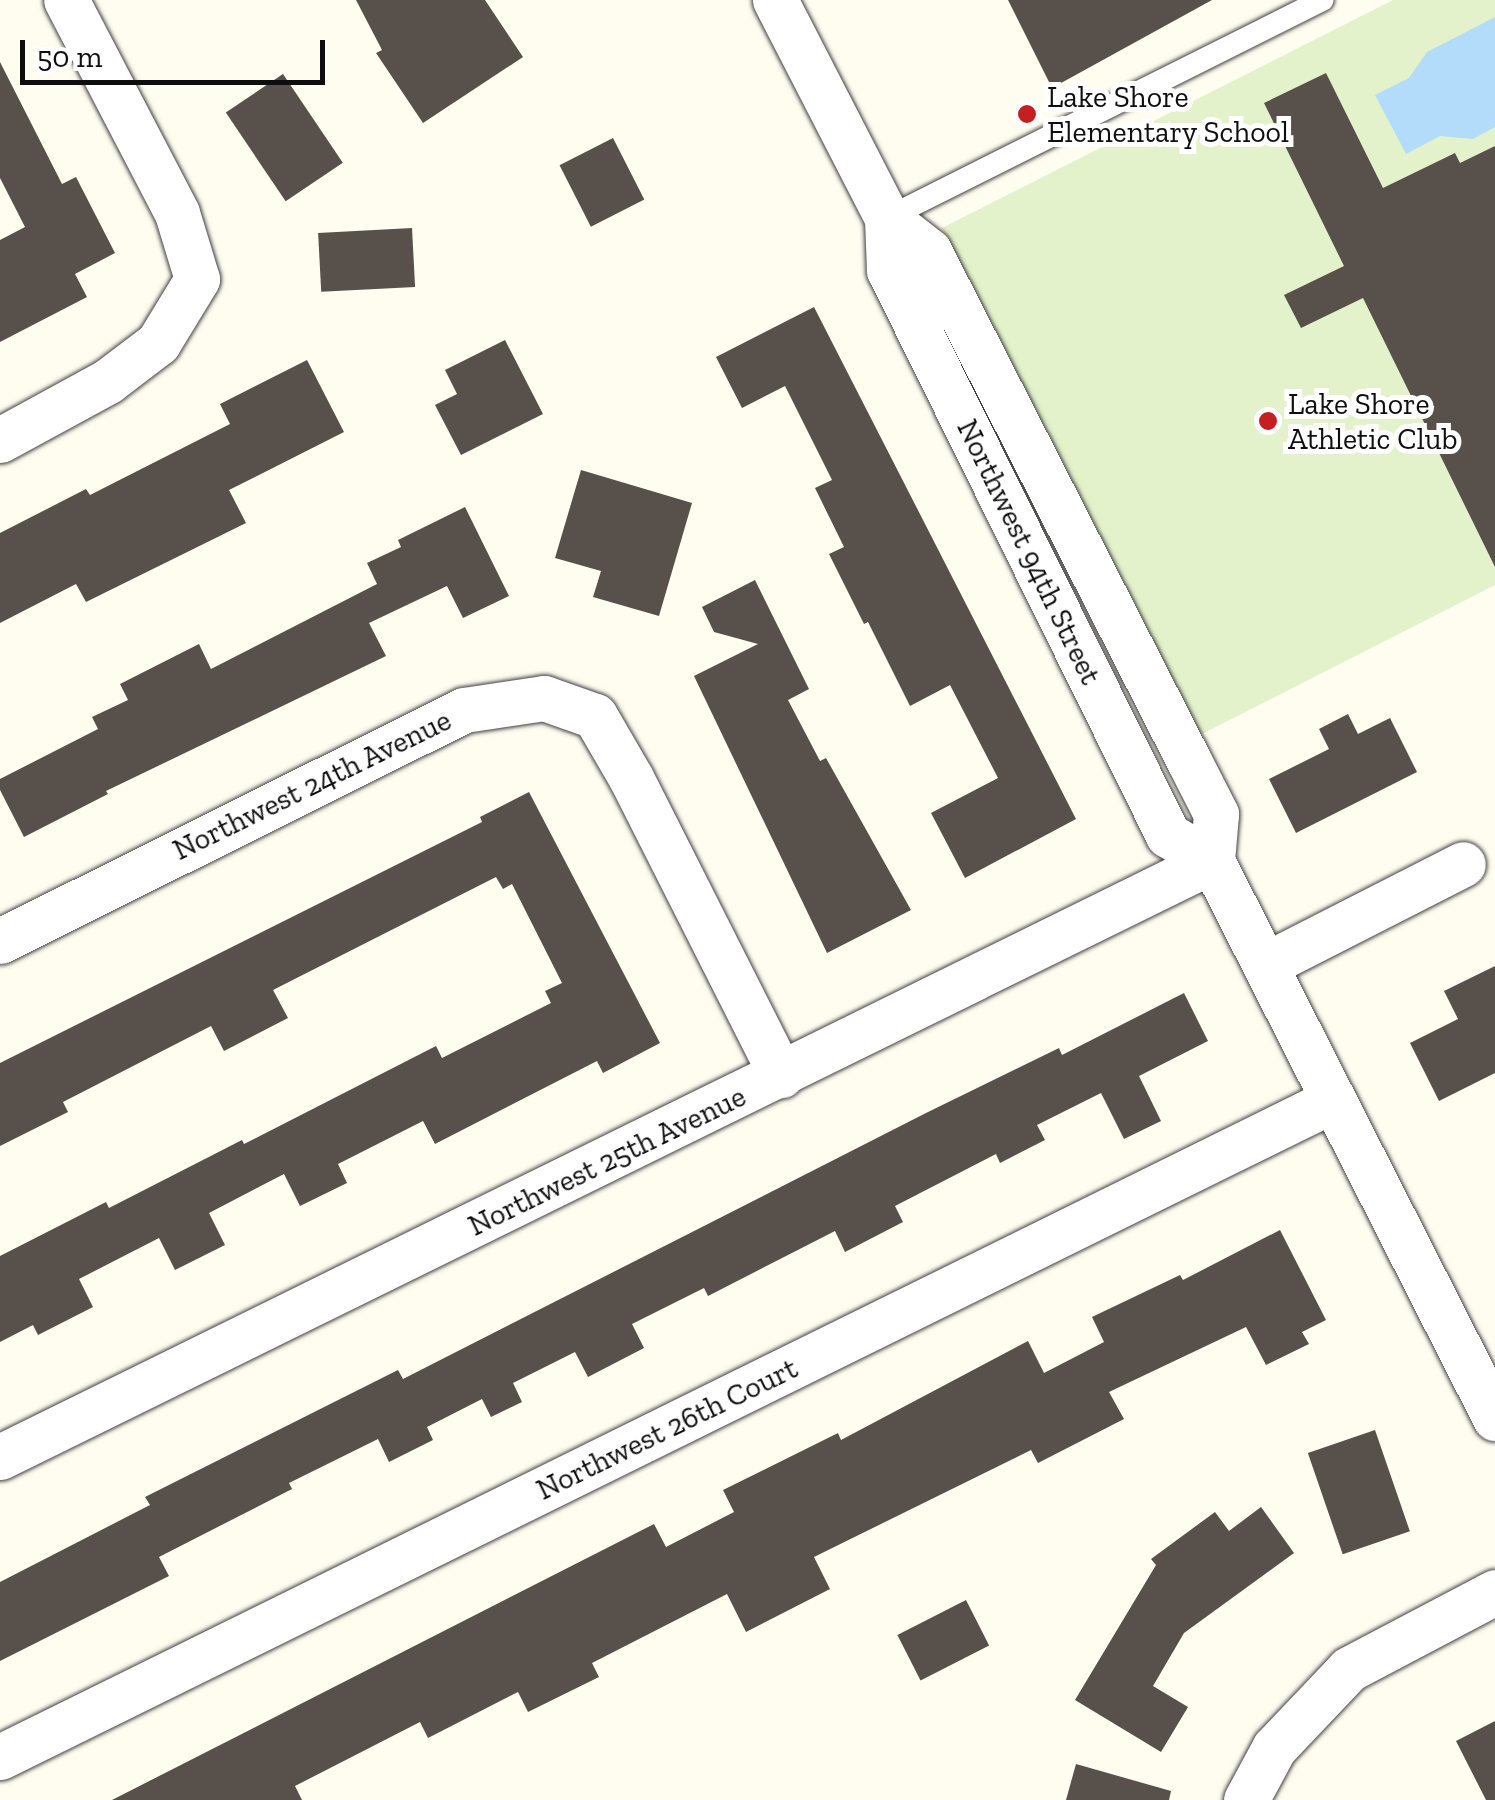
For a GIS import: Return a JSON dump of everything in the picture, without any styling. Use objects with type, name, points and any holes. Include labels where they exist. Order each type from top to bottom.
[{"type":"street","points":[[0,440],[108,381],[158,343],[197,279],[177,214],[66,0]]},
{"type":"street","name":"Northwest 94th Street","points":[[775,0],[887,218],[888,270],[1168,835],[1212,861]]},
{"type":"street","name":"Northwest 24th Avenue","points":[[0,941],[464,710],[544,698],[595,716],[781,1075]]},
{"type":"street","points":[[1212,861],[1495,1418]]},
{"type":"street","name":"Northwest 25th Avenue","points":[[0,1457],[1212,861]]},
{"type":"street","points":[[1265,965],[1463,864]]},
{"type":"street","name":"Northwest 26th Court","points":[[0,1758],[1333,1100]]},
{"type":"street","points":[[1246,1800],[1274,1748],[1349,1670],[1495,1592]]},
{"type":"lane","points":[[887,218],[1311,3]]},
{"type":"green space","name":"Lake Shore Athletic Club","points":[[1393,0],[1495,0],[1495,585],[1200,735],[942,228]]},
{"type":"water","points":[[1495,17],[1495,127],[1473,139],[1440,136],[1406,154],[1375,95],[1409,78],[1427,52]]},
{"type":"building","points":[[356,0],[485,0],[523,57],[423,123],[376,53],[382,50]]},
{"type":"building","points":[[1008,0],[1212,0],[1052,88]]},
{"type":"building","points":[[0,62],[62,184],[76,177],[115,253],[75,274],[87,297],[0,342],[0,240],[25,227],[0,178]]},
{"type":"building","points":[[1326,73],[1383,188],[1455,153],[1460,163],[1495,146],[1495,567],[1363,298],[1301,328],[1284,295],[1344,266],[1264,103]]},
{"type":"building","points":[[283,74],[343,163],[286,201],[226,113]]},
{"type":"building","points":[[613,138],[644,199],[591,227],[560,165]]},
{"type":"building","points":[[412,228],[415,287],[321,292],[318,233]]},
{"type":"building","points":[[814,307],[1076,819],[965,878],[931,813],[998,778],[950,685],[910,706],[868,622],[864,624],[829,554],[844,547],[815,488],[832,480],[785,386],[742,408],[716,357]]},
{"type":"building","points":[[505,340],[543,414],[461,455],[435,405],[457,394],[445,370]]},
{"type":"building","points":[[307,360],[344,432],[229,490],[246,523],[86,602],[76,584],[0,623],[0,533],[86,489],[90,495],[230,424],[220,404]]},
{"type":"building","points":[[581,470],[692,503],[659,616],[593,597],[601,571],[555,558]]},
{"type":"building","points":[[465,507],[509,596],[463,618],[447,586],[369,623],[386,656],[106,791],[108,794],[24,837],[0,790],[0,779],[98,729],[92,717],[128,700],[120,684],[199,644],[211,669],[377,584],[367,563],[401,547],[398,540]]},
{"type":"building","points":[[755,580],[809,689],[788,700],[820,761],[826,758],[911,910],[827,953],[694,676],[758,644],[714,632],[702,607]]},
{"type":"building","points":[[1348,714],[1358,734],[1390,718],[1417,772],[1296,833],[1269,779],[1329,749],[1319,729]]},
{"type":"building","points":[[529,792],[660,1043],[603,1073],[597,1061],[435,1144],[423,1121],[338,1164],[347,1183],[300,1206],[284,1174],[209,1213],[225,1245],[175,1270],[159,1238],[79,1279],[93,1307],[38,1335],[33,1325],[0,1342],[0,1256],[106,1202],[109,1208],[242,1140],[244,1144],[436,1046],[442,1058],[551,1003],[545,991],[562,983],[512,884],[503,889],[496,877],[273,990],[288,1018],[224,1051],[211,1026],[63,1102],[68,1112],[0,1146],[0,1063],[482,822],[480,817]]},
{"type":"building","points":[[1495,966],[1495,1073],[1439,1101],[1410,1043],[1458,1019],[1444,991]]},
{"type":"building","points":[[1184,993],[1208,1041],[1139,1076],[1161,1121],[1124,1139],[1101,1093],[1037,1125],[1045,1140],[1000,1163],[996,1154],[895,1206],[903,1222],[845,1252],[835,1231],[708,1296],[704,1288],[632,1324],[644,1348],[588,1377],[575,1352],[513,1383],[522,1402],[491,1417],[482,1399],[427,1427],[433,1440],[389,1462],[378,1439],[289,1483],[292,1489],[159,1557],[169,1576],[0,1661],[0,1582],[150,1505],[145,1497],[398,1370],[403,1379],[926,1113],[1059,1048],[1062,1055]]},
{"type":"building","points":[[1280,1230],[1326,1320],[1302,1332],[1309,1344],[1266,1365],[1246,1327],[1109,1392],[1124,1419],[1038,1463],[1031,1450],[814,1557],[830,1589],[746,1632],[727,1594],[592,1663],[599,1677],[528,1712],[518,1692],[428,1738],[420,1722],[295,1786],[302,1800],[112,1800],[654,1524],[666,1547],[734,1512],[723,1490],[838,1433],[841,1440],[1028,1341],[1044,1373],[1104,1342],[1092,1317],[1180,1275],[1183,1280]]},
{"type":"building","points":[[1375,1430],[1410,1531],[1343,1554],[1308,1453]]},
{"type":"building","points":[[1261,1507],[1294,1553],[1184,1633],[1153,1686],[1188,1707],[1161,1752],[1075,1700],[1156,1565],[1151,1559],[1215,1512],[1229,1531]]},
{"type":"building","points":[[966,1600],[989,1645],[921,1680],[897,1635]]},
{"type":"building","points":[[1495,1721],[1495,1800],[1486,1800],[1456,1741]]},
{"type":"building","points":[[1076,1764],[1171,1791],[1169,1800],[1066,1800]]},
{"type":"place","name":"Lake Shore Elementary School","points":[[1027,114]]},
{"type":"place","name":"Lake Shore Athletic Club","points":[[1268,421]]}]
